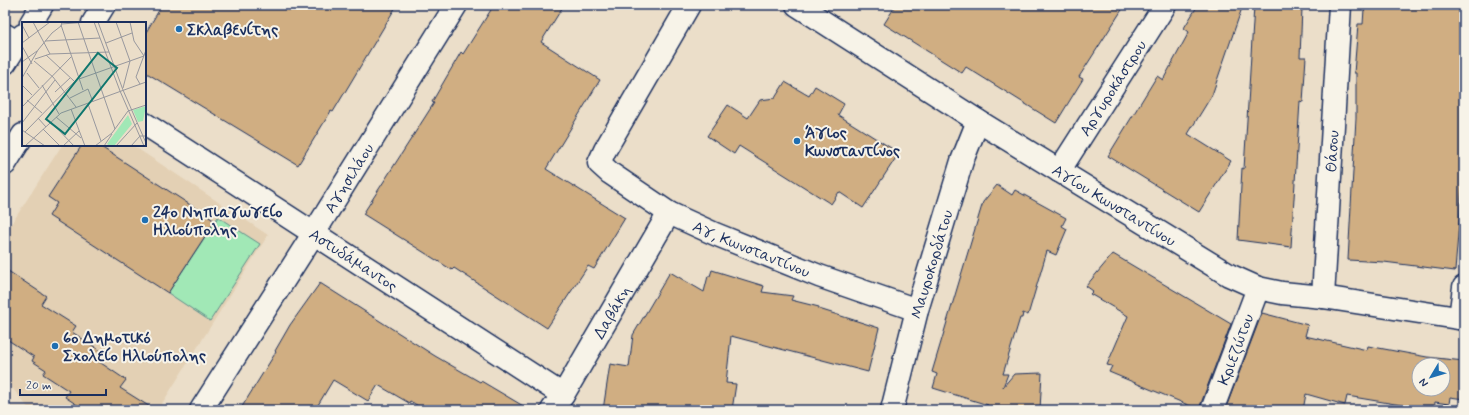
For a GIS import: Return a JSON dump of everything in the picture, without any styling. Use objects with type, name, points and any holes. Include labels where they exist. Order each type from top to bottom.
[{"type":"street","points":[[32,22],[42,5]]},
{"type":"street","points":[[94,22],[104,5]]},
{"type":"street","name":"Αγησιλάου","points":[[201,410],[314,233],[456,5]]},
{"type":"street","name":"Αγ, Κωνσταντίνου","points":[[690,5],[605,150],[599,163],[610,173],[669,212],[715,234],[819,276],[917,310]]},
{"type":"street","name":"Αργυροκάστρου","points":[[1059,171],[1165,5]]},
{"type":"street","name":"Θάσου","points":[[1324,297],[1340,5]]},
{"type":"street","name":"Αγίου Κωνσταντίνου","points":[[804,7],[978,121],[1229,275],[1258,288],[1282,293],[1324,297],[1462,318]]},
{"type":"street","points":[[5,64],[17,40]]},
{"type":"street","name":"Μαυροκορδάτου","points":[[892,410],[917,310],[962,162],[978,121]]},
{"type":"street","name":"Αστυδάμαντος","points":[[146,125],[314,233],[557,402]]},
{"type":"street","points":[[5,164],[22,137]]},
{"type":"street","name":"Δαβάκη","points":[[557,402],[669,212]]},
{"type":"street","points":[[1462,318],[1464,286]]},
{"type":"street","name":"Κριεζώτου","points":[[1212,410],[1258,288]]},
{"type":"shaded area","points":[[61,146],[134,146],[268,235],[158,410],[30,410],[5,379],[5,234]]},
{"type":"green space","points":[[218,217],[260,244],[210,321],[168,293]]},
{"type":"building","points":[[162,5],[397,5],[333,112],[331,111],[298,165],[146,73],[146,32]]},
{"type":"building","points":[[494,5],[564,5],[541,42],[600,80],[546,169],[625,218],[594,269],[588,266],[547,328],[454,268],[452,270],[363,214],[434,103],[432,102],[461,52],[463,54]]},
{"type":"building","points":[[896,5],[1125,5],[1079,77],[1083,79],[1056,123],[966,67],[962,73],[884,24]]},
{"type":"building","points":[[1198,5],[1243,5],[1212,95],[1188,134],[1231,161],[1199,212],[1108,156],[1157,76],[1163,80],[1189,32],[1184,28]]},
{"type":"building","points":[[1371,5],[1464,5],[1464,162],[1455,271],[1384,262],[1348,260],[1356,118],[1356,73],[1354,73],[1358,24],[1363,24],[1364,9],[1370,9]]},
{"type":"building","points":[[1254,6],[1302,8],[1300,57],[1306,57],[1303,102],[1300,101],[1291,247],[1238,240]]},
{"type":"building","name":"Άγιος Κωνσταντίνος","points":[[785,82],[809,96],[815,86],[844,104],[838,115],[899,153],[863,208],[839,192],[831,204],[739,146],[734,154],[707,136],[728,105],[748,118],[760,100],[775,98]]},
{"type":"building","points":[[81,146],[100,146],[215,221],[168,293],[49,216],[57,203],[48,197]]},
{"type":"building","points":[[997,185],[1012,195],[1015,190],[1066,218],[1062,226],[1067,229],[1056,255],[1047,251],[1028,315],[1023,313],[1022,318],[1020,318],[1003,374],[1008,374],[1003,387],[1014,374],[1042,373],[1040,410],[984,410],[988,405],[933,388],[937,374],[932,372],[983,202]]},
{"type":"building","points":[[1113,254],[1231,324],[1200,406],[1200,410],[1109,372],[1112,366],[1107,365],[1128,316],[1090,294],[1093,291],[1086,286]]},
{"type":"building","name":"6ο Δημοτικό Σχολείο Ηλιούπολης","points":[[5,269],[46,296],[41,304],[76,326],[72,332],[104,353],[98,361],[126,380],[120,388],[155,410],[85,410],[65,397],[69,391],[43,374],[46,370],[32,361],[34,357],[5,338]]},
{"type":"building","points":[[712,270],[764,286],[762,292],[793,296],[791,300],[819,307],[819,309],[879,328],[868,372],[731,336],[726,383],[736,384],[732,410],[603,410],[610,364],[629,367],[633,335],[670,272],[704,292],[708,276],[710,276]]},
{"type":"building","points":[[320,283],[435,356],[530,410],[425,410],[410,401],[409,403],[378,385],[368,401],[333,380],[315,410],[240,410],[276,352],[275,351],[290,325]]},
{"type":"building","points":[[1262,313],[1308,325],[1305,336],[1367,350],[1368,346],[1427,357],[1411,357],[1411,397],[1450,397],[1449,404],[1435,402],[1434,410],[1431,410],[1347,396],[1345,405],[1306,394],[1303,410],[1225,410]]},
{"type":"building","points":[[1451,360],[1464,361],[1464,399],[1450,397]]},
{"type":"place","name":"Σκλαβενίτης","points":[[179,29]]},
{"type":"place","name":"Άγιος Κωνσταντίνος","points":[[797,141]]},
{"type":"place","name":"24ο Νηπιαγωγείο Ηλιούπολης","points":[[145,220]]},
{"type":"place","name":"6ο Δημοτικό Σχολείο Ηλιούπολης","points":[[55,346]]}]
